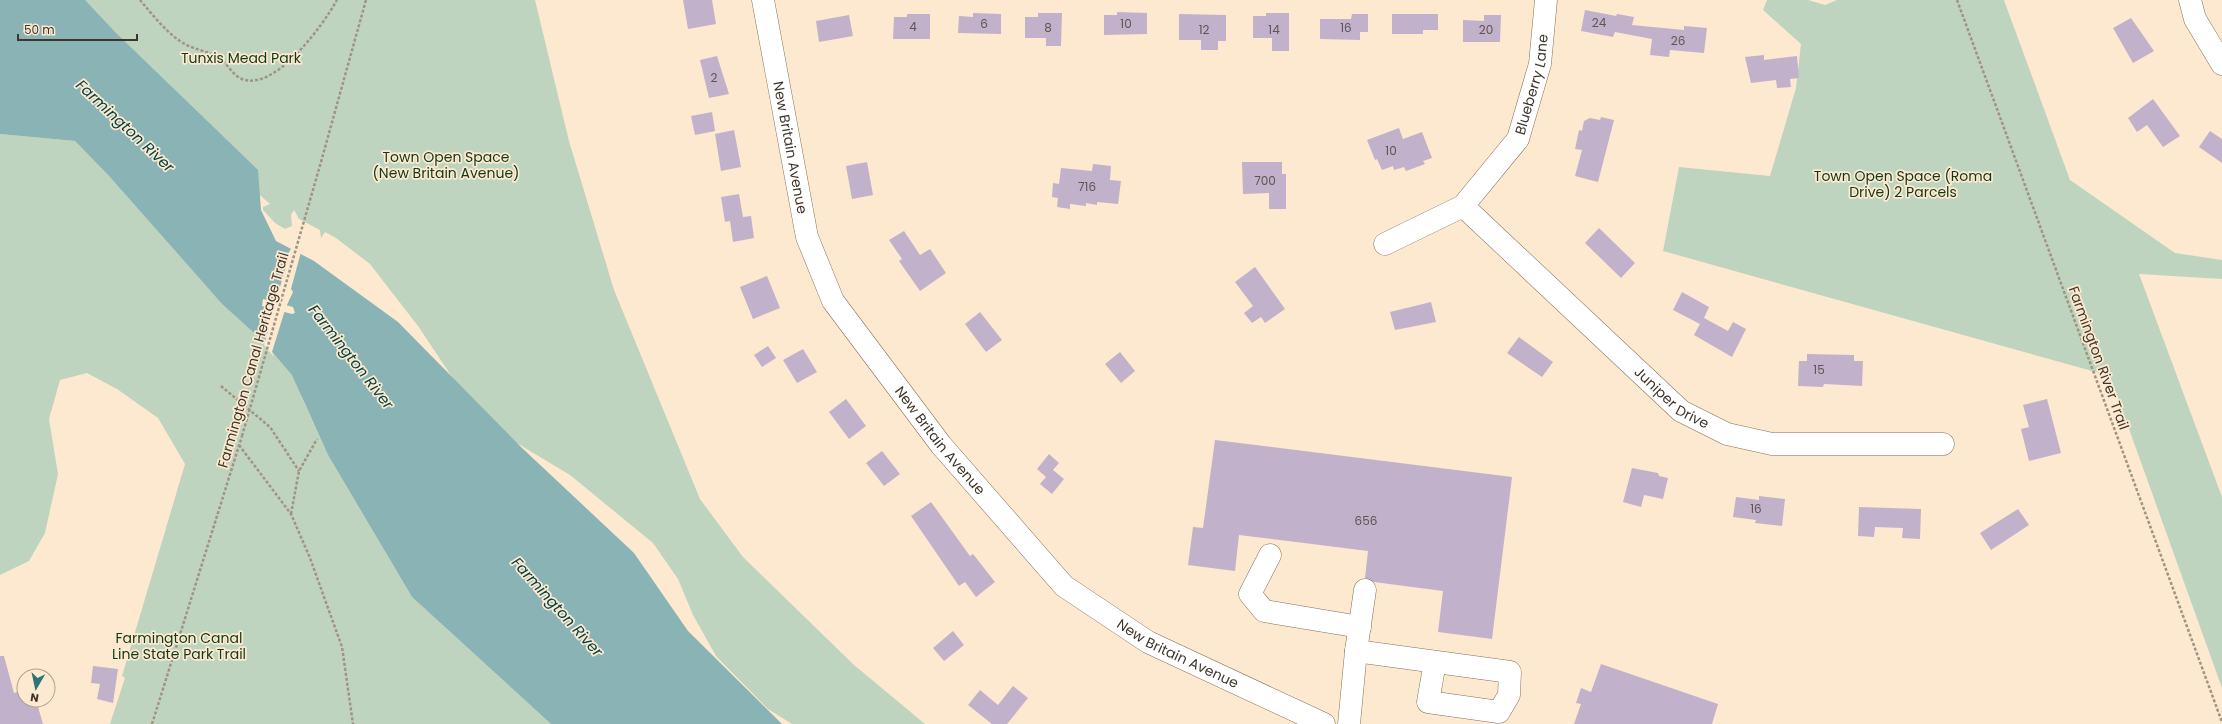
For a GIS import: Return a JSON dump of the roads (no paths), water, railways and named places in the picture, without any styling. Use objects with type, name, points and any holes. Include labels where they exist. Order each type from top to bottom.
[{"type":"street","name":"New Britain Avenue","points":[[763,0],[807,237],[833,302],[941,445],[1064,586],[1148,642],[1324,724]]},
{"type":"street","name":"Blueberry Lane","points":[[1385,244],[1463,206],[1518,139],[1540,64],[1546,0]]},
{"type":"street","points":[[2190,0],[2195,19],[2222,64]]},
{"type":"street","name":"Juniper Drive","points":[[1463,206],[1681,411],[1727,434],[1772,444],[1943,444]]},
{"type":"street","points":[[1270,555],[1250,594],[1264,611],[1360,627]]},
{"type":"street","points":[[1349,724],[1356,651],[1365,590]]},
{"type":"street","points":[[1356,651],[1435,662]]},
{"type":"water","name":"Farmington River","points":[[0,0],[85,0],[115,32],[258,170],[261,210],[276,241],[314,261],[398,322],[521,447],[634,553],[688,631],[782,724],[551,724],[412,597],[328,455],[292,375],[263,341],[222,304],[109,176],[75,141],[0,134]],"holes":[[[263,299],[293,307],[295,313],[292,314],[262,306]]]},
{"type":"park label","name":"Tunxis Mead Park","points":[[241,58]]},
{"type":"park label","name":"Town Open Space (New Britain Avenue)","points":[[446,166]]},
{"type":"park label","name":"Town Open Space (Roma Drive) 2 Parcels","points":[[1903,184]]},
{"type":"park label","name":"Farmington Canal Line State Park Trail","points":[[179,646]]}]
